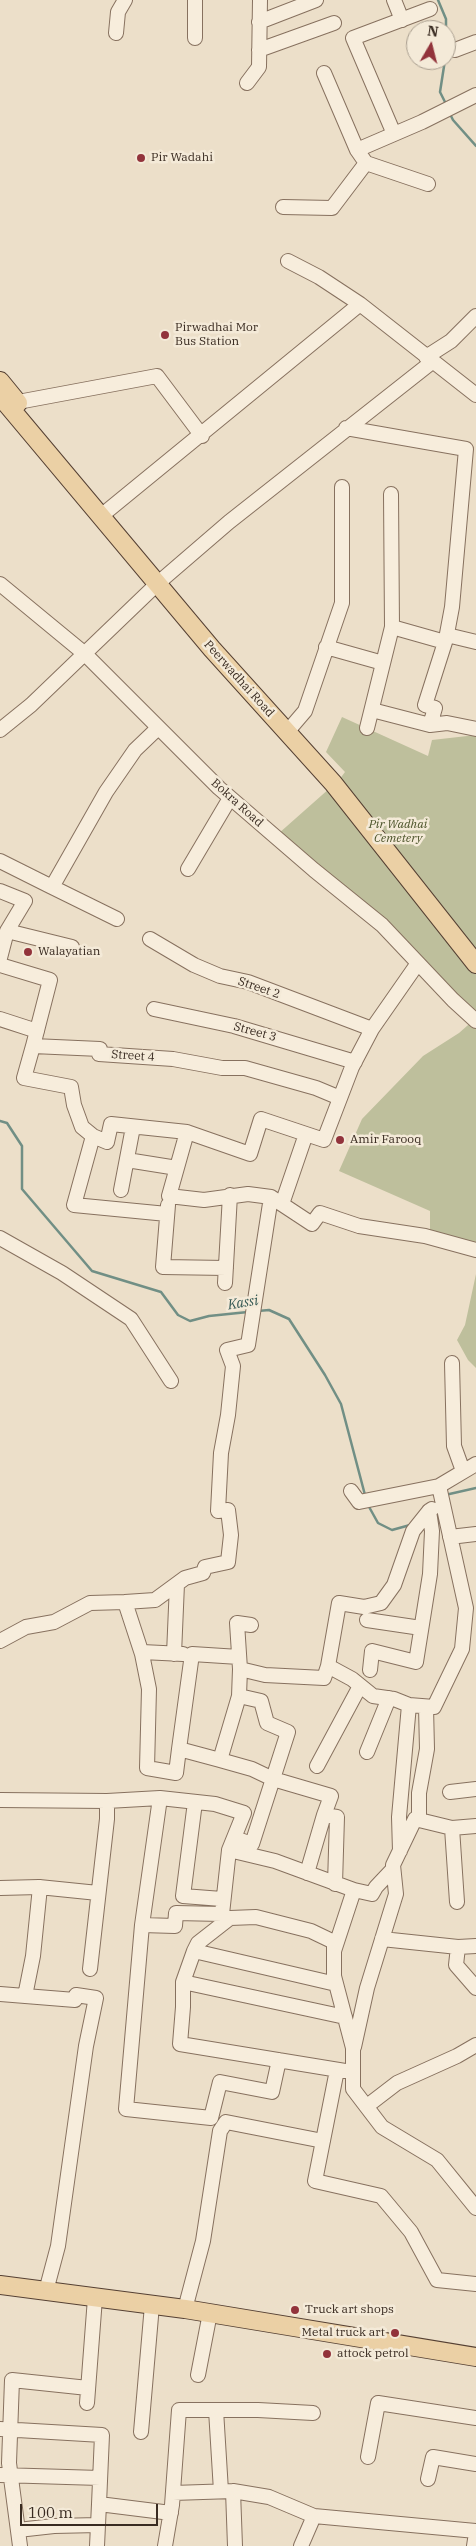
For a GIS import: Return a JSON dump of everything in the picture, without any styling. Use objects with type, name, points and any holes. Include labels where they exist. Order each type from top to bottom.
[{"type":"main road","points":[[0,381],[105,514]]},
{"type":"main road","name":"Peerwadhai Road","points":[[0,396],[105,514],[285,730],[333,783],[476,964]]},
{"type":"main road","points":[[0,2285],[186,2309],[476,2357]]},
{"type":"street","points":[[116,33],[118,12],[125,0]]},
{"type":"street","points":[[195,0],[195,38]]},
{"type":"street","points":[[247,83],[259,67],[260,0]]},
{"type":"street","points":[[259,22],[316,0]]},
{"type":"street","points":[[394,0],[402,20]]},
{"type":"street","points":[[394,134],[353,38],[430,10]]},
{"type":"street","points":[[259,50],[334,23]]},
{"type":"street","points":[[456,50],[476,42]]},
{"type":"street","points":[[324,73],[357,150],[366,162],[428,184]]},
{"type":"street","points":[[357,150],[476,95]]},
{"type":"street","points":[[283,207],[332,208],[366,162]]},
{"type":"street","points":[[288,261],[319,277],[360,304],[476,395]]},
{"type":"street","points":[[105,514],[360,304]]},
{"type":"street","points":[[0,730],[31,705],[160,581],[429,360],[476,316]]},
{"type":"street","points":[[18,402],[156,376],[202,436]]},
{"type":"street","points":[[346,428],[471,450],[446,639],[425,705],[435,708],[430,725]]},
{"type":"street","points":[[285,730],[304,711],[342,603],[342,487]]},
{"type":"street","points":[[367,728],[392,627],[391,494]]},
{"type":"street","name":"Bokra Road","points":[[0,584],[85,654],[230,798],[314,870],[382,924],[452,1000],[476,1020]]},
{"type":"street","points":[[392,627],[446,639],[476,642]]},
{"type":"street","points":[[326,647],[383,663]]},
{"type":"street","points":[[372,710],[430,725],[447,723],[476,728]]},
{"type":"street","points":[[52,887],[106,792],[135,750],[158,728]]},
{"type":"street","points":[[188,869],[230,798]]},
{"type":"street","points":[[0,861],[117,919]]},
{"type":"street","points":[[0,891],[25,900],[7,930],[0,958]]},
{"type":"street","points":[[7,930],[72,946]]},
{"type":"street","name":"Street 2","points":[[150,939],[194,965],[248,982],[372,1029]]},
{"type":"street","points":[[0,966],[50,980],[24,1078],[71,1087],[74,1105],[82,1127],[93,1136],[107,1142],[111,1124],[160,1128],[187,1132],[250,1154],[261,1119],[324,1140],[355,1062],[372,1029],[418,963]]},
{"type":"street","name":"Street 3","points":[[154,1009],[244,1028],[355,1062]]},
{"type":"street","points":[[0,1019],[37,1031]]},
{"type":"street","name":"Street 4","points":[[33,1046],[100,1049],[99,1054],[173,1059],[222,1068],[245,1068],[316,1088],[340,1098]]},
{"type":"street","points":[[121,1190],[133,1127]]},
{"type":"street","points":[[187,1132],[169,1196],[163,1267],[226,1268]]},
{"type":"street","points":[[0,1642],[26,1627],[54,1622],[90,1603],[155,1600],[185,1578],[203,1573],[205,1567],[228,1562],[231,1535],[228,1510],[218,1511],[221,1452],[228,1415],[233,1366],[227,1350],[248,1345],[276,1200],[306,1134]]},
{"type":"street","points":[[93,1136],[74,1206],[167,1214]]},
{"type":"street","points":[[127,1160],[177,1168]]},
{"type":"street","points":[[169,1196],[204,1200],[248,1194],[276,1200],[312,1224],[320,1213],[359,1226],[425,1236],[476,1250]]},
{"type":"street","points":[[225,1283],[230,1196]]},
{"type":"street","points":[[0,1238],[62,1273],[131,1318],[171,1381]]},
{"type":"street","points":[[452,1363],[451,1386],[454,1446],[463,1471]]},
{"type":"street","points":[[355,1496],[373,1500],[439,1486],[476,1464]]},
{"type":"street","points":[[328,1666],[373,1696],[389,1698],[409,1705],[434,1707],[462,1649],[466,1608],[439,1486]]},
{"type":"street","points":[[142,1652],[192,1654],[239,1663],[265,1674],[324,1678],[328,1666],[339,1603],[364,1607],[381,1604],[394,1585],[412,1531],[428,1511],[444,1502]]},
{"type":"street","points":[[370,1670],[372,1651],[416,1662],[430,1574],[432,1531],[428,1511]]},
{"type":"street","points":[[450,1536],[476,1534]]},
{"type":"street","points":[[174,1654],[177,1584]]},
{"type":"street","points":[[125,1602],[142,1652],[149,1689],[148,1768],[176,1773],[192,1654]]},
{"type":"street","points":[[367,1620],[421,1628]]},
{"type":"street","points":[[220,1760],[239,1696],[237,1623],[251,1625]]},
{"type":"street","points":[[317,1766],[360,1686]]},
{"type":"street","points":[[231,1844],[252,1844],[288,1732],[267,1723],[261,1701],[239,1696]]},
{"type":"street","points":[[367,1752],[389,1698]]},
{"type":"street","points":[[400,1851],[399,1817],[409,1705]]},
{"type":"street","points":[[418,1820],[418,1793],[427,1749],[426,1706]]},
{"type":"street","points":[[179,1750],[252,1769],[273,1780],[331,1796],[307,1873]]},
{"type":"street","points":[[450,1792],[476,1789]]},
{"type":"street","points":[[160,1798],[142,1925],[126,2109],[211,2118],[220,2082],[272,2092],[279,2060]]},
{"type":"street","points":[[0,1800],[107,1801],[160,1798],[215,1804],[244,1813],[231,1844],[222,1900],[222,1914],[176,1913],[175,1926],[142,1925]]},
{"type":"street","points":[[90,1969],[107,1801]]},
{"type":"street","points":[[195,1802],[183,1896],[222,1900]]},
{"type":"street","points":[[324,1815],[337,1816],[335,1884]]},
{"type":"street","points":[[476,1826],[452,1828],[415,1819],[393,1865],[396,1894],[367,1988],[353,2048],[353,2089],[382,2127],[437,2160],[476,2208]]},
{"type":"street","points":[[452,1828],[456,1902]]},
{"type":"street","points":[[231,1844],[335,1884],[372,1894],[376,1887],[393,1870]]},
{"type":"street","points":[[0,1888],[40,1888],[98,1893]]},
{"type":"street","points":[[25,1996],[33,1956],[40,1888]]},
{"type":"street","points":[[334,1951],[354,1890]]},
{"type":"street","points":[[353,2048],[336,1984],[334,1942],[311,1932],[256,1917],[230,1918],[198,1943],[183,1982],[184,2007],[180,2044],[353,2072]]},
{"type":"street","points":[[382,1939],[458,1947],[476,1946]]},
{"type":"street","points":[[458,1947],[456,1965],[476,1988]]},
{"type":"street","points":[[194,1951],[336,1984]]},
{"type":"street","points":[[183,1982],[344,2017]]},
{"type":"street","points":[[0,1995],[75,2000],[76,1995],[96,1998],[86,2046],[58,2246],[46,2291]]},
{"type":"street","points":[[367,2106],[397,2083],[457,2056],[476,2045]]},
{"type":"street","points":[[337,2070],[315,2181],[381,2196],[411,2232],[437,2280],[476,2284]]},
{"type":"street","points":[[186,2309],[203,2241],[220,2131],[226,2122],[323,2141]]},
{"type":"street","points":[[87,2403],[95,2298]]},
{"type":"street","points":[[140,2432],[152,2305]]},
{"type":"street","points":[[198,2375],[210,2313]]},
{"type":"street","points":[[20,2546],[5,2475],[6,2430],[12,2380],[88,2388]]},
{"type":"street","points":[[368,2458],[378,2403],[476,2418]]},
{"type":"street","points":[[164,2546],[173,2493],[179,2410],[312,2413]]},
{"type":"street","points":[[216,2410],[235,2546]]},
{"type":"street","points":[[6,2430],[102,2435],[97,2546]]},
{"type":"street","points":[[428,2479],[432,2457],[476,2464]]},
{"type":"street","points":[[5,2475],[100,2478]]},
{"type":"street","points":[[173,2493],[227,2491],[269,2497],[314,2516],[476,2532],[474,2546]]},
{"type":"street","points":[[99,2504],[170,2513]]},
{"type":"street","points":[[302,2546],[314,2516]]},
{"type":"street","points":[[18,2530],[98,2525]]},
{"type":"green space","name":"Pir Wadhai Cemetery","points":[[342,717],[428,756],[432,740],[476,735],[476,1017],[278,834],[339,780],[345,772],[326,752]]},
{"type":"green space","points":[[476,1018],[476,1259],[474,1252],[430,1237],[430,1211],[339,1171],[362,1119],[423,1056],[459,1033]]},
{"type":"green space","points":[[476,1274],[476,1368],[468,1360],[457,1340],[465,1325]]},
{"type":"waterway","points":[[438,0],[446,20]]},
{"type":"waterway","points":[[443,70],[440,92],[446,104]]},
{"type":"waterway","points":[[450,114],[476,146]]},
{"type":"waterway","name":"Kassi","points":[[0,1121],[7,1123],[22,1146],[22,1189],[92,1271],[161,1292],[178,1315],[190,1321],[209,1316],[248,1312]]},
{"type":"waterway","name":"Kassi","points":[[258,1311],[269,1310],[289,1319],[325,1375],[341,1404],[365,1495]]},
{"type":"waterway","name":"Kassi","points":[[445,1495],[476,1488]]},
{"type":"waterway","name":"Kassi","points":[[368,1505],[378,1523],[392,1530],[410,1525]]},
{"type":"place","name":"Pir Wadahi","points":[[141,158]]},
{"type":"place","name":"Pirwadhai Mor Bus Station","points":[[165,335]]},
{"type":"place","name":"Walayatian","points":[[28,952]]},
{"type":"place","name":"Amir Farooq","points":[[340,1140]]},
{"type":"place","name":"Truck art shops","points":[[295,2310]]},
{"type":"place","name":"Metal truck art","points":[[395,2333]]},
{"type":"place","name":"attock petrol","points":[[327,2354]]}]
